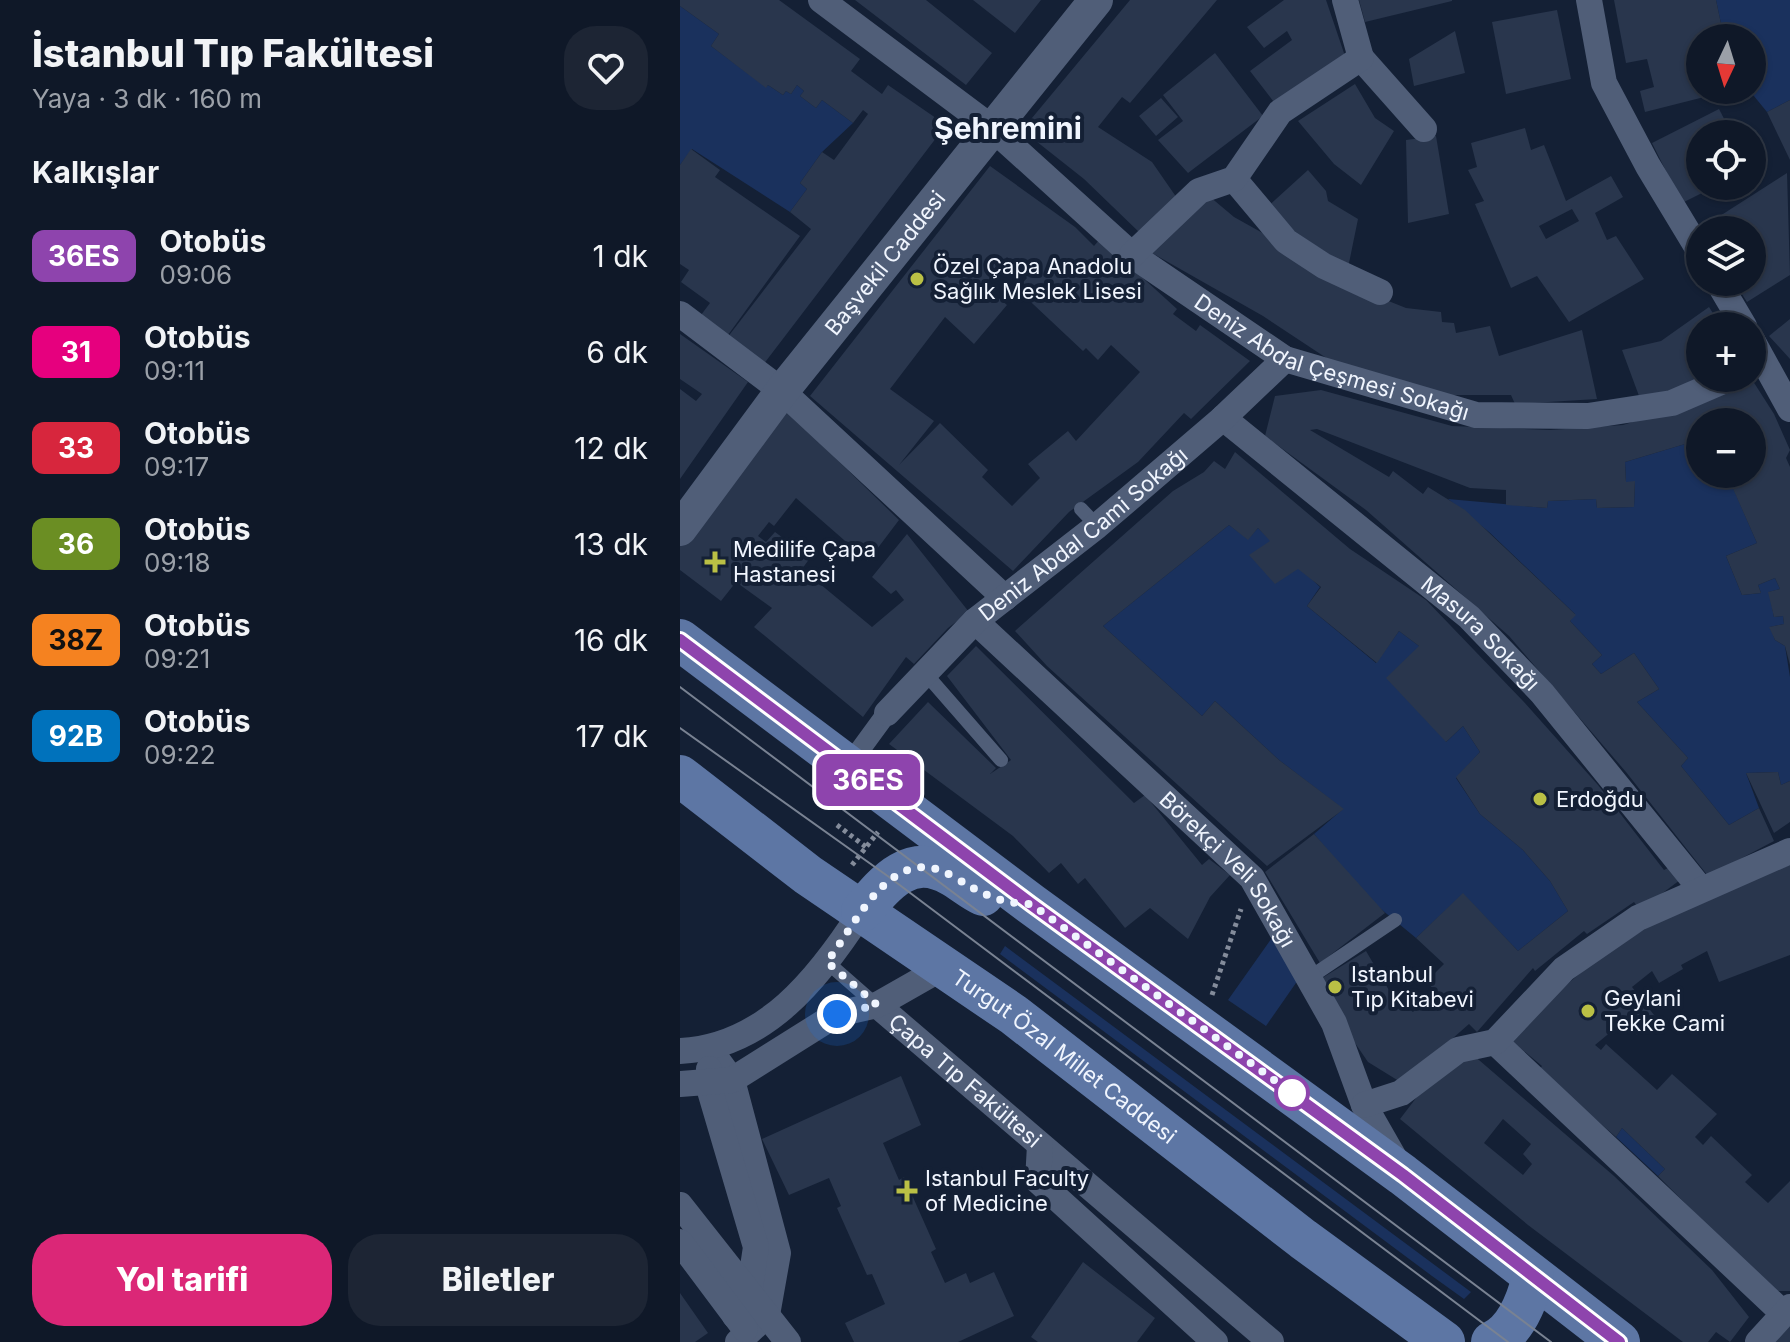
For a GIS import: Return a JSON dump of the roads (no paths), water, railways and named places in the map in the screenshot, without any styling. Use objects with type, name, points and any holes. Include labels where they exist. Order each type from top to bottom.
[{"type":"main road","points":[[680,640],[1031,904],[1403,1175],[1619,1342]]},
{"type":"main road","name":"Turgut Özal Millet Caddesi","points":[[680,776],[847,901],[1014,1015],[1303,1239],[1444,1342]]},
{"type":"main road","points":[[847,901],[889,877],[917,867],[942,870],[992,899],[1031,904]]},
{"type":"main road","points":[[1492,1342],[1502,1338],[1518,1316],[1533,1277]]},
{"type":"street","name":"Deniz Abdal Çeşmesi Sokağı","points":[[821,0],[992,128],[1132,255],[1285,359],[1476,415],[1588,416],[1672,403],[1698,392]]},
{"type":"street","name":"Başvekil Caddesi","points":[[680,529],[782,391],[1096,0]]},
{"type":"street","points":[[1345,0],[1361,58],[1424,129]]},
{"type":"street","points":[[1589,0],[1604,83],[1686,229]]},
{"type":"street","points":[[1132,255],[1199,191],[1234,179],[1280,112],[1361,58]]},
{"type":"street","points":[[1234,179],[1286,241],[1324,266],[1380,292]]},
{"type":"street","points":[[680,314],[782,391],[1005,598]]},
{"type":"street","name":"Deniz Abdal Cami Sokağı","points":[[887,713],[975,621],[1005,598],[1089,517],[1223,418],[1285,359]]},
{"type":"street","points":[[1766,377],[1790,409]]},
{"type":"street","name":"Masura Sokağı","points":[[1223,418],[1469,617],[1542,693],[1700,888]]},
{"type":"street","name":"Börekçi Veli Sokağı","points":[[975,621],[1252,878],[1334,1023],[1364,1105],[1403,1175]]},
{"type":"street","points":[[849,765],[887,713]]},
{"type":"street","points":[[1364,1105],[1401,1093],[1458,1050],[1495,1042],[1564,969],[1638,918],[1700,888],[1790,851]]},
{"type":"street","points":[[680,1051],[710,1050],[758,1029],[827,962],[847,901]]},
{"type":"street","name":"Çapa Tıp Fakültesi","points":[[720,1082],[837,1014],[877,1005],[942,968]]},
{"type":"street","name":"Çapa Tıp Fakültesi","points":[[877,1005],[1271,1342]]},
{"type":"street","points":[[1495,1042],[1787,1310],[1758,1342]]},
{"type":"street","points":[[710,1050],[778,1253],[749,1324]]},
{"type":"street","points":[[680,1084],[720,1082]]},
{"type":"street","points":[[1040,1145],[1038,1181],[1215,1342]]},
{"type":"street","points":[[680,1205],[749,1324]]},
{"type":"street","points":[[680,1242],[749,1324],[788,1342]]},
{"type":"lane","points":[[925,673],[1001,760]]},
{"type":"lane","points":[[1309,978],[1395,920]]},
{"type":"lane","points":[[827,962],[877,1005]]},
{"type":"tram line","points":[[680,687],[1551,1342]]},
{"type":"tram line","points":[[680,728],[889,877],[1508,1342]]},
{"type":"place","name":"Özel Çapa Anadolu Sağlık Meslek Lisesi","points":[[917,279]]},
{"type":"place","name":"Medilife Çapa Hastanesi","points":[[715,562]]},
{"type":"place","name":"Erdoğdu","points":[[1540,799]]},
{"type":"place","name":"Istanbul Tıp Kitabevi","points":[[1335,987]]},
{"type":"place","name":"Geylani Tekke Cami","points":[[1588,1011]]},
{"type":"place","name":"Istanbul Faculty of Medicine","points":[[907,1191]]},
{"type":"district","name":"Şehremini","points":[[1008,128]]}]
